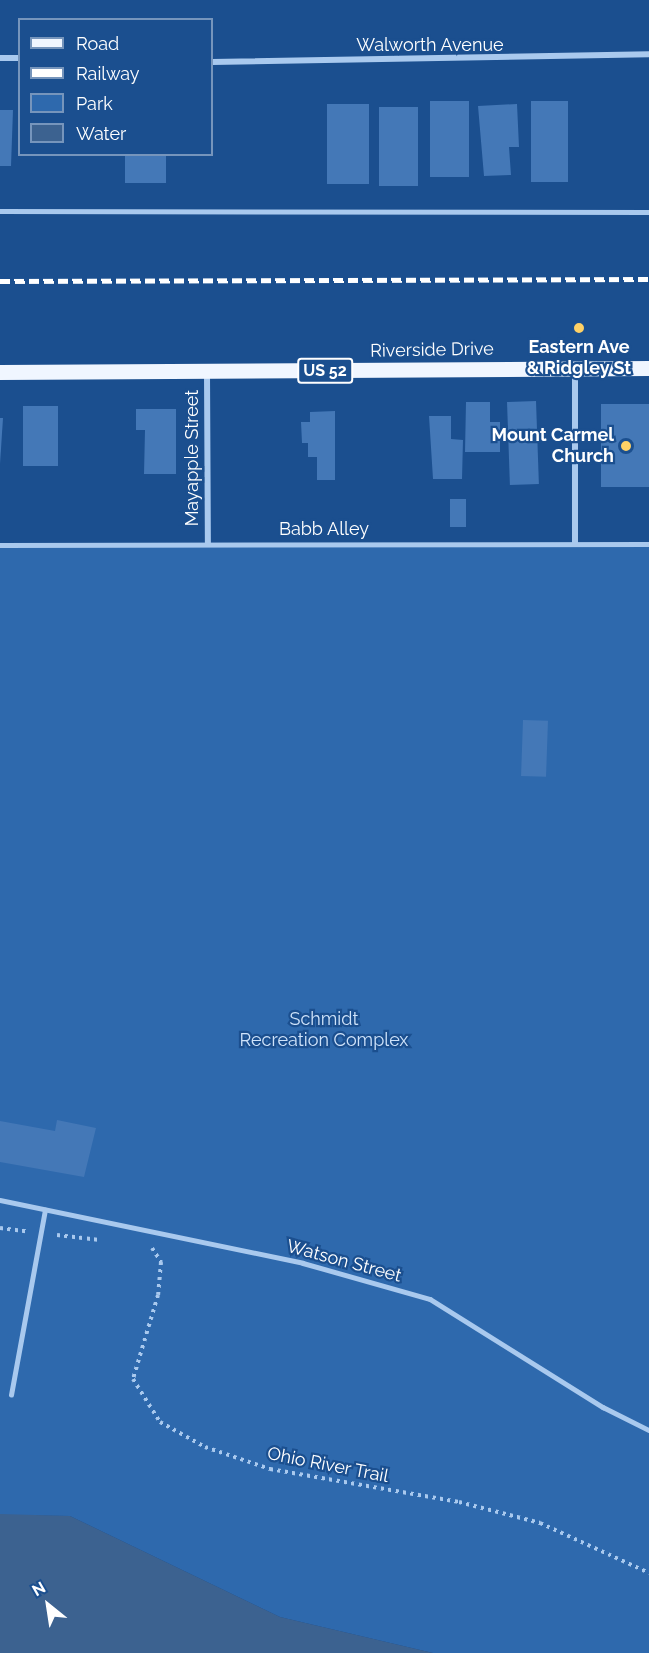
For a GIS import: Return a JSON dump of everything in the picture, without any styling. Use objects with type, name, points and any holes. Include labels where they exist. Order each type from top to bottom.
[{"type":"main road","name":"Riverside Drive","points":[[0,372],[207,373],[649,368]]},
{"type":"street","name":"Walworth Avenue","points":[[213,62],[649,54]]},
{"type":"street","points":[[0,58],[18,58]]},
{"type":"street","points":[[575,368],[575,543]]},
{"type":"street","name":"Mayapple Street","points":[[207,373],[208,543]]},
{"type":"lane","points":[[0,211],[649,212]]},
{"type":"lane","name":"Babb Alley","points":[[0,545],[649,544]]},
{"type":"lane","name":"Watson Street","points":[[0,1200],[303,1263],[430,1299],[603,1407],[649,1430]]},
{"type":"lane","points":[[11,1395],[45,1210]]},
{"type":"path","points":[[0,1227],[41,1234],[109,1240]]},
{"type":"path","name":"Ohio River Trail","points":[[142,1246],[152,1248],[161,1262],[158,1295],[133,1378],[160,1422],[205,1447],[270,1469],[459,1502],[540,1524],[649,1573]]},
{"type":"green space","name":"Schmidt Recreation Complex","points":[[649,544],[649,1653],[433,1653],[280,1617],[70,1516],[0,1515],[0,545]]},
{"type":"water","points":[[0,1514],[70,1516],[280,1617],[433,1653],[0,1653]]},
{"type":"building","points":[[430,101],[469,101],[469,177],[430,177]]},
{"type":"building","points":[[531,101],[568,101],[568,182],[531,182]]},
{"type":"building","points":[[327,104],[369,104],[369,184],[327,184]]},
{"type":"building","points":[[517,104],[519,147],[509,147],[511,175],[484,176],[478,106]]},
{"type":"building","points":[[379,107],[418,107],[418,186],[379,186]]},
{"type":"building","points":[[0,110],[13,110],[11,166],[0,166]]},
{"type":"building","points":[[125,156],[166,156],[166,183],[125,183]]},
{"type":"building","points":[[536,401],[539,484],[510,485],[507,402]]},
{"type":"building","points":[[466,402],[490,402],[490,422],[500,422],[500,452],[465,452]]},
{"type":"building","name":"Mount Carmel Church","points":[[601,404],[649,404],[649,487],[601,487]]},
{"type":"building","points":[[23,406],[58,406],[58,466],[23,466]]},
{"type":"building","points":[[136,409],[176,409],[176,474],[144,474],[145,430],[136,430]]},
{"type":"building","points":[[335,411],[335,480],[317,480],[317,457],[308,457],[308,443],[302,443],[301,422],[310,422],[310,412]]},
{"type":"building","points":[[429,416],[451,416],[451,439],[463,440],[462,479],[433,479]]},
{"type":"building","points":[[0,418],[3,418],[0,464]]},
{"type":"building","points":[[450,499],[466,499],[466,527],[450,527]]},
{"type":"building","points":[[523,720],[548,721],[546,777],[521,776]]},
{"type":"building","points":[[57,1120],[96,1128],[84,1177],[0,1162],[0,1121],[55,1131]]},
{"type":"railway","points":[[0,281],[649,279]]},
{"type":"place","name":"Eastern Ave & Ridgley St","points":[[579,328]]},
{"type":"place","name":"Mount Carmel Church","points":[[626,446]]}]
